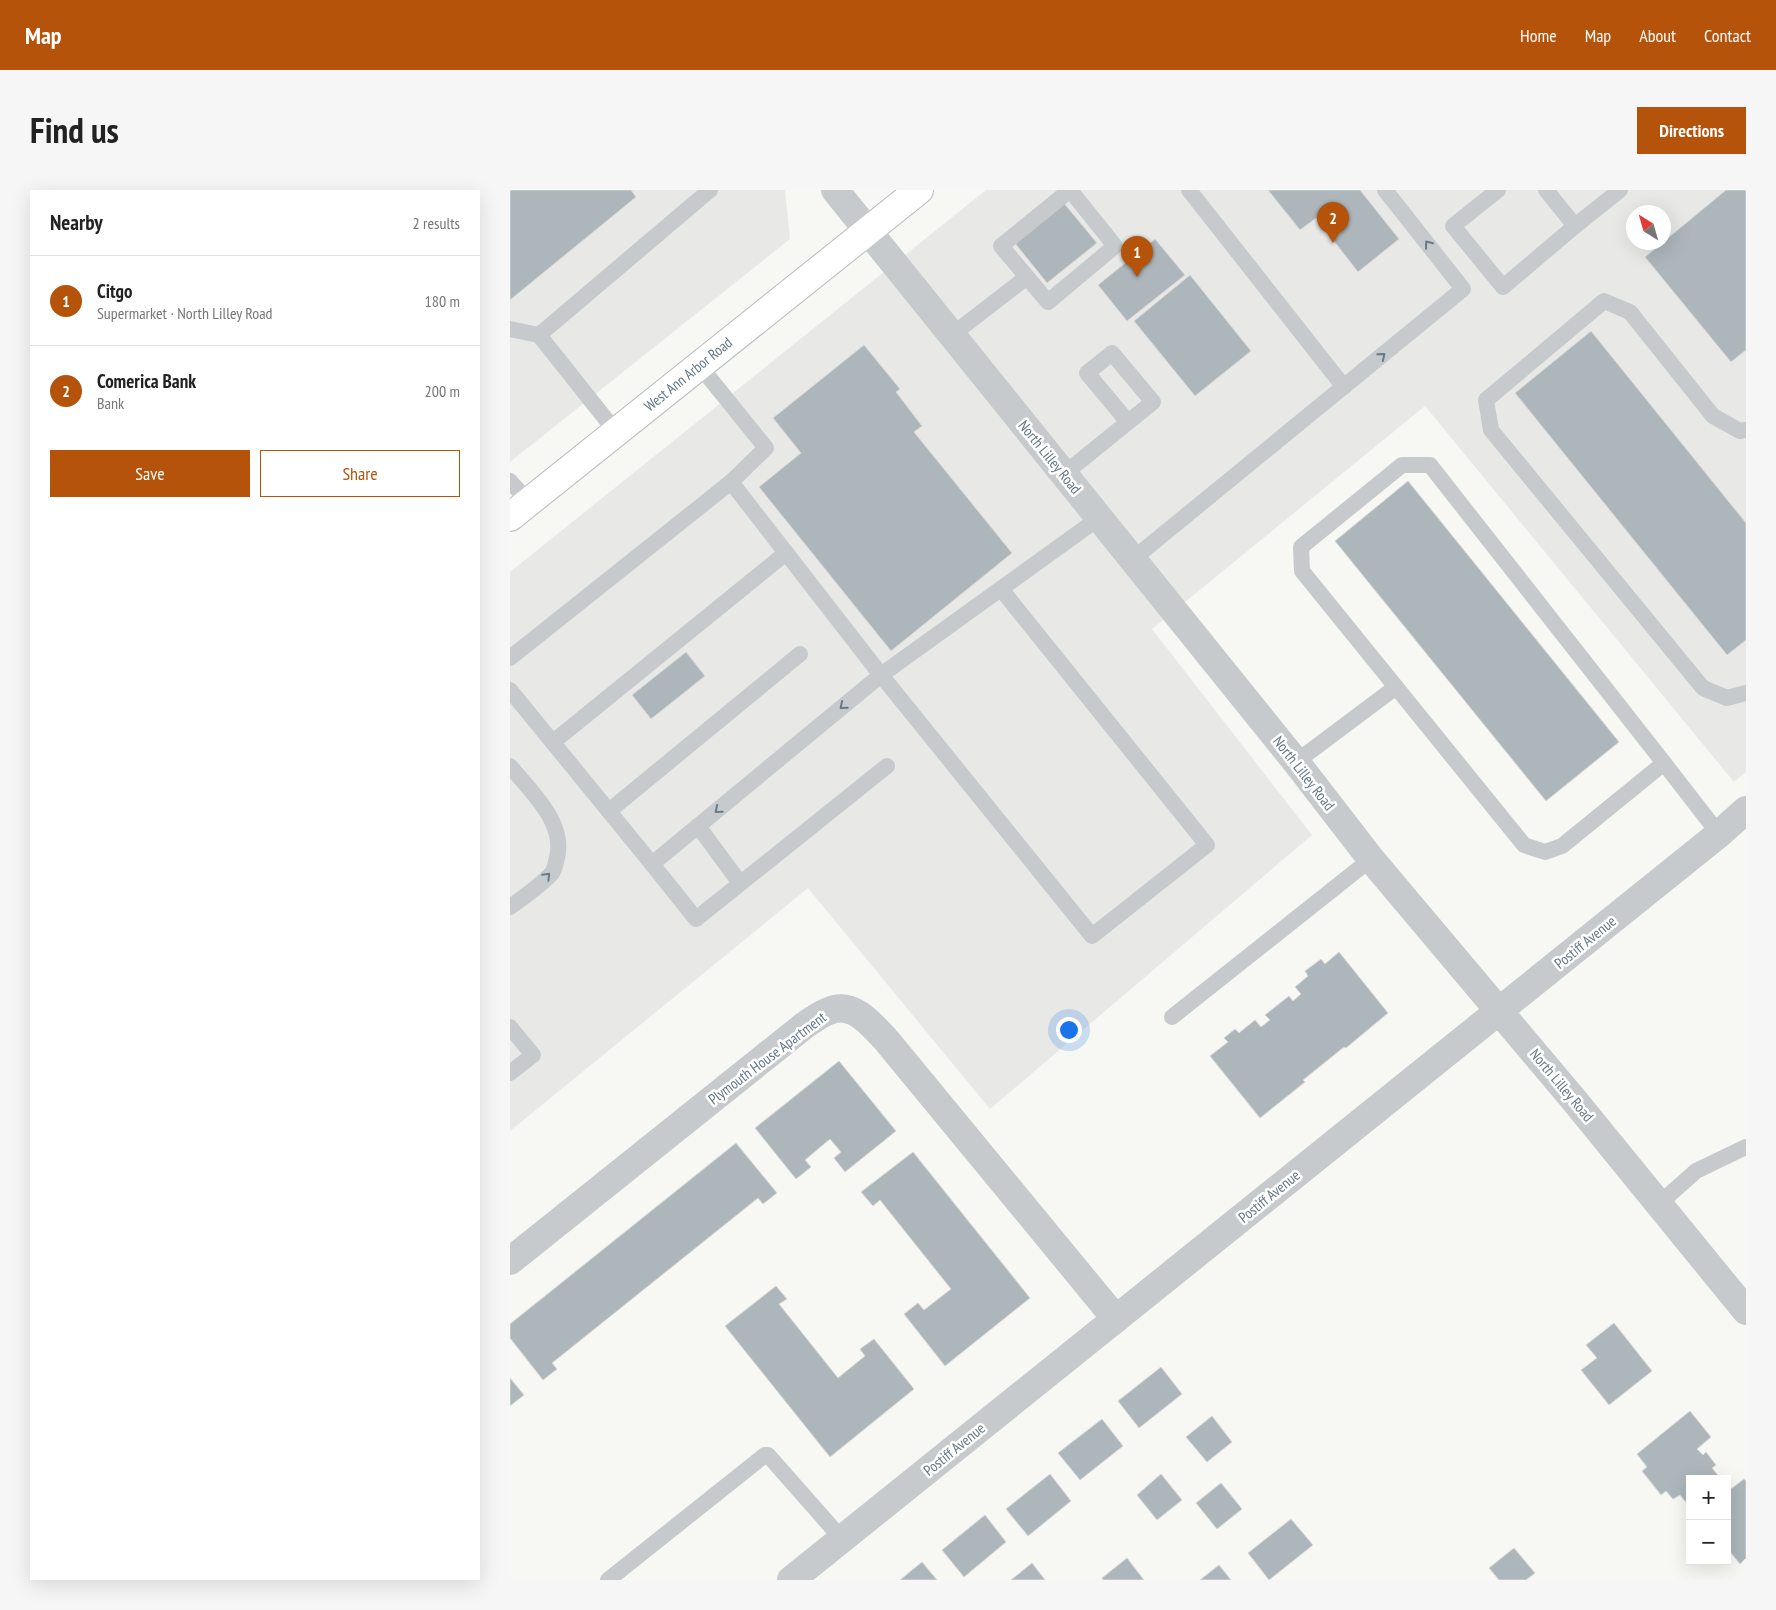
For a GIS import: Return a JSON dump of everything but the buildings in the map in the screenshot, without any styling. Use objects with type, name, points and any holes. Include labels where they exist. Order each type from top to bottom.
[{"type":"main road","name":"West Ann Arbor Road","points":[[520,510],[919,190]]},
{"type":"street","name":"North Lilley Road","points":[[835,190],[1296,762],[1370,859],[1499,1011],[1746,1311]]},
{"type":"street","name":"Postiff Avenue","points":[[791,1580],[1719,834],[1746,810]]},
{"type":"street","name":"Plymouth House Apartment","points":[[510,1261],[805,1025],[830,1010],[848,1009],[866,1018],[887,1041],[1116,1319]]},
{"type":"lane","points":[[539,335],[710,190]]},
{"type":"lane","points":[[1070,190],[1116,246],[1048,302],[1027,277],[1001,246],[1070,190]]},
{"type":"lane","points":[[1189,190],[1344,387]]},
{"type":"lane","points":[[1133,559],[1463,289],[1385,190]]},
{"type":"lane","points":[[1498,190],[1454,226],[1503,287],[1620,190]]},
{"type":"lane","points":[[1546,190],[1575,226]]},
{"type":"lane","points":[[952,335],[1027,277]]},
{"type":"lane","points":[[1746,430],[1740,431],[1713,416],[1630,312],[1604,301],[1486,400],[1491,430],[1703,688],[1727,698],[1746,693]]},
{"type":"lane","points":[[510,329],[539,335],[616,432]]},
{"type":"lane","points":[[510,658],[731,482],[766,448],[699,366]]},
{"type":"lane","points":[[1064,474],[1128,422]]},
{"type":"lane","points":[[1664,763],[1562,846],[1545,852],[1524,845],[1302,570],[1301,546],[1402,464],[1430,465],[1664,763],[1719,834]]},
{"type":"lane","points":[[510,481],[520,510]]},
{"type":"lane","points":[[731,482],[881,675],[1092,936],[1208,845],[1001,588]]},
{"type":"lane","points":[[652,864],[881,675],[1099,518]]},
{"type":"lane","points":[[552,742],[786,553]]},
{"type":"lane","points":[[609,811],[800,654]]},
{"type":"lane","points":[[1296,762],[1396,687]]},
{"type":"lane","points":[[510,690],[696,919],[887,766]]},
{"type":"lane","points":[[510,766],[549,814],[557,832],[559,852],[553,871],[533,890],[510,907]]},
{"type":"lane","points":[[698,826],[740,883]]},
{"type":"lane","points":[[1172,1017],[1370,859]]},
{"type":"lane","points":[[510,1027],[533,1055],[510,1073]]},
{"type":"lane","points":[[1659,1204],[1696,1171],[1746,1147]]},
{"type":"lane","points":[[608,1580],[765,1455],[768,1455],[842,1539]]},
{"type":"shaded area","points":[[510,190],[785,190],[790,239],[510,462]]},
{"type":"shaded area","points":[[986,190],[1746,190],[1746,772],[1734,782],[1425,406],[1152,629],[1312,835],[990,1109],[808,888],[510,1131],[510,572]]},
{"type":"place","name":"Comerica Bank","points":[[1333,243]]},
{"type":"place","name":"Citgo","points":[[1137,277]]}]
